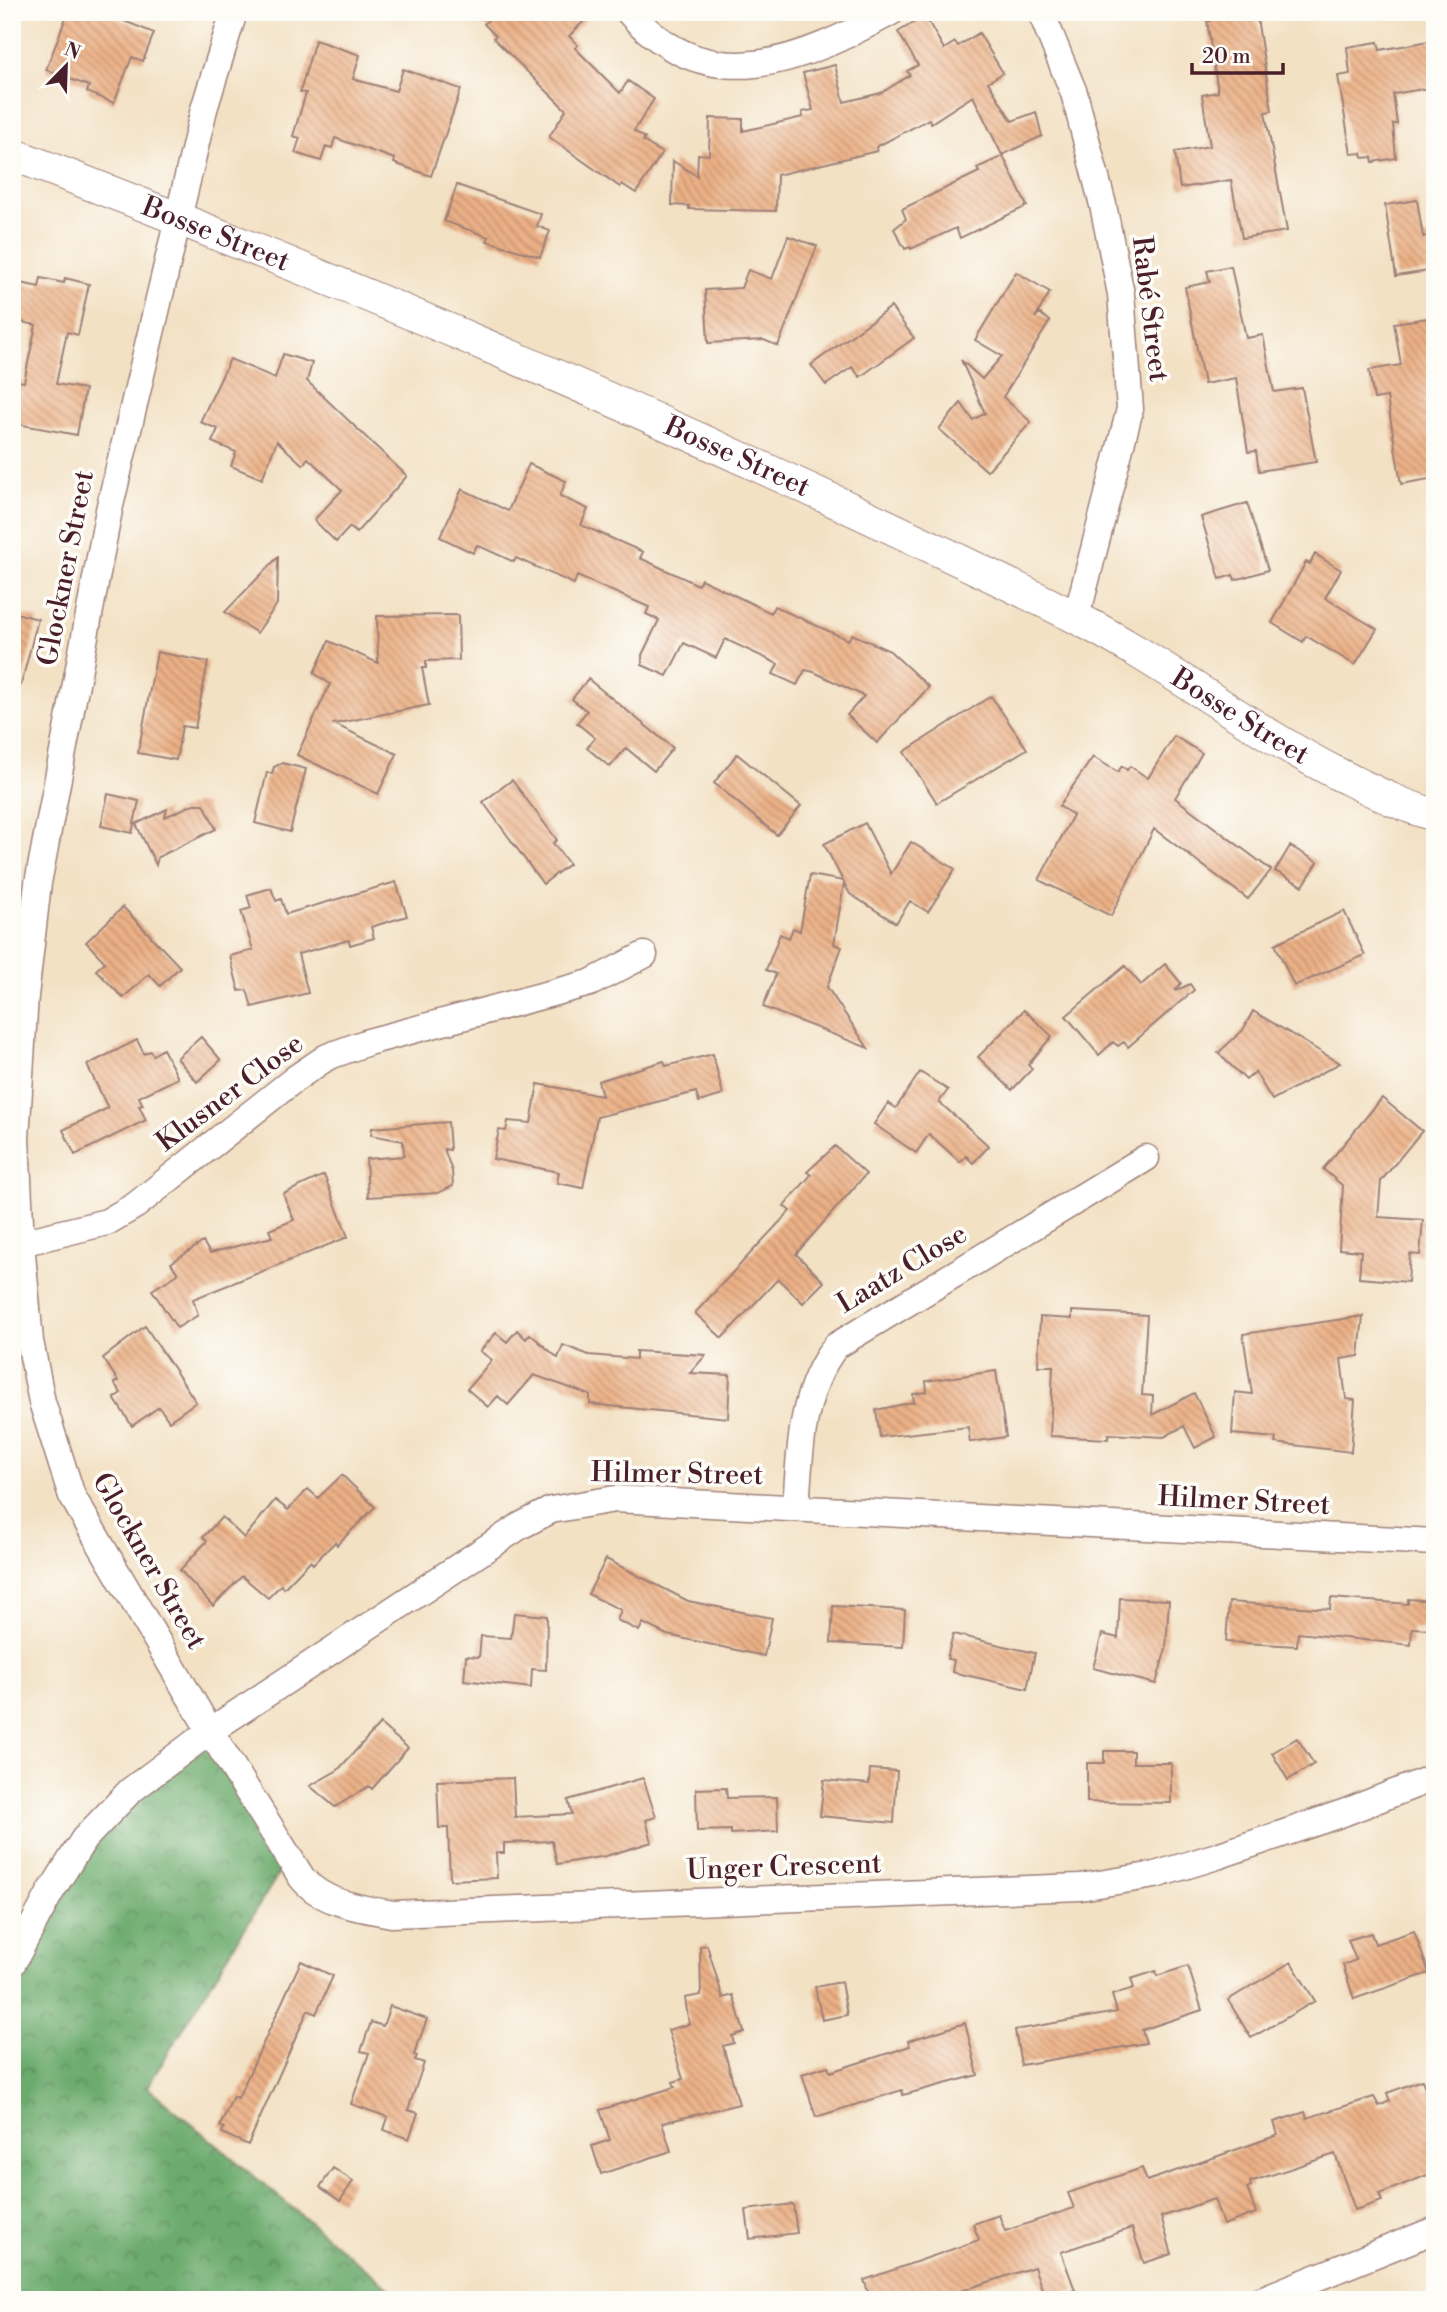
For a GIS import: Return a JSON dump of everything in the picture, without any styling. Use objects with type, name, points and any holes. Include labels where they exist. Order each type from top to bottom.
[{"type":"street","name":"Glockner Street","points":[[209,1731],[72,1496],[42,1402],[30,1341],[20,1243],[16,1138],[25,996],[38,883],[109,510],[204,109],[233,12]]},
{"type":"street","points":[[629,12],[672,48],[709,63],[745,65],[775,64],[823,46],[891,12]]},
{"type":"street","name":"Rabé Street","points":[[1041,12],[1074,93],[1103,205],[1121,294],[1130,409],[1081,600],[1071,615]]},
{"type":"street","name":"Bosse Street","points":[[12,154],[178,217],[637,412],[1071,615],[1147,657],[1306,757],[1377,793],[1435,815]]},
{"type":"street","name":"Klusner Close","points":[[20,1243],[107,1222],[136,1205],[296,1078],[327,1057],[368,1042],[590,983],[644,955]]},
{"type":"street","name":"Laatz Close","points":[[796,1508],[804,1422],[816,1378],[836,1346],[1146,1158]]},
{"type":"street","name":"Hilmer Street","points":[[12,1964],[50,1893],[104,1815],[130,1791],[209,1731],[520,1526],[551,1510],[582,1502],[615,1499],[1435,1542]]},
{"type":"street","name":"Unger Crescent","points":[[209,1731],[310,1888],[343,1904],[391,1914],[1080,1887],[1180,1867],[1343,1813],[1435,1777]]},
{"type":"street","points":[[1261,2300],[1435,2231]]},
{"type":"green space","points":[[210,1732],[287,1860],[147,2087],[403,2300],[12,2300],[12,1972],[89,1836]]},
{"type":"building","points":[[68,12],[102,12],[154,33],[143,61],[132,57],[114,103],[87,92],[89,86],[46,70]]},
{"type":"building","points":[[496,12],[593,12],[569,36],[578,45],[575,48],[620,93],[628,81],[654,99],[634,131],[645,138],[643,141],[662,153],[636,193],[622,184],[620,187],[549,137],[566,110],[493,38],[496,36],[484,24]]},
{"type":"building","points":[[1209,12],[1256,12],[1272,111],[1265,112],[1287,231],[1242,238],[1231,180],[1180,188],[1175,152],[1210,146],[1202,95],[1218,92],[1207,21],[1210,21]]},
{"type":"building","points":[[925,16],[944,49],[955,42],[958,46],[979,33],[1003,73],[988,82],[1012,121],[1036,112],[1042,136],[1002,155],[973,96],[931,123],[929,119],[876,147],[877,151],[777,175],[776,211],[689,209],[689,206],[672,205],[673,161],[697,176],[698,154],[709,155],[710,118],[743,119],[743,131],[803,117],[802,112],[813,110],[803,73],[835,65],[844,102],[881,93],[910,75],[907,71],[918,65],[898,32]]},
{"type":"building","points":[[315,40],[360,55],[353,79],[396,91],[403,69],[461,89],[431,176],[394,163],[395,159],[335,138],[332,148],[326,146],[321,161],[295,153],[300,138],[293,136],[306,93],[300,92]]},
{"type":"building","points":[[1435,40],[1435,87],[1393,94],[1397,124],[1393,124],[1396,158],[1373,162],[1372,157],[1363,158],[1362,153],[1351,154],[1338,76],[1350,74],[1347,47],[1378,42],[1380,50]]},
{"type":"building","points":[[1003,156],[1027,206],[960,238],[956,228],[911,249],[905,249],[894,229],[906,219],[902,209],[979,172],[977,168]]},
{"type":"building","points":[[457,185],[541,214],[537,226],[550,231],[540,257],[487,241],[489,237],[444,221]]},
{"type":"building","points":[[1417,200],[1423,237],[1431,235],[1435,270],[1396,276],[1385,205]]},
{"type":"building","points":[[788,236],[817,246],[778,346],[764,340],[708,343],[705,290],[741,288],[748,270],[772,279]]},
{"type":"building","points":[[1231,266],[1246,338],[1263,335],[1274,392],[1302,388],[1316,462],[1259,471],[1256,451],[1248,452],[1236,378],[1204,384],[1185,287],[1210,282],[1207,271]]},
{"type":"building","points":[[1016,272],[1050,292],[1035,318],[1039,313],[1050,321],[1003,397],[1031,422],[987,471],[939,429],[961,403],[973,420],[985,413],[961,360],[982,379],[1002,356],[975,340]]},
{"type":"building","points":[[41,278],[64,283],[65,278],[89,284],[78,335],[67,332],[56,384],[85,389],[77,435],[12,423],[12,380],[24,382],[36,325],[12,320],[12,281],[39,287]]},
{"type":"building","points":[[891,307],[914,338],[860,377],[852,367],[826,385],[811,365]]},
{"type":"building","points":[[1435,317],[1435,478],[1401,484],[1387,397],[1374,399],[1369,370],[1401,365],[1394,323]]},
{"type":"building","points":[[283,354],[312,363],[307,381],[407,476],[356,533],[350,527],[336,542],[314,520],[342,490],[308,458],[303,465],[277,441],[262,479],[231,466],[236,452],[212,442],[218,429],[200,422],[230,359],[275,378]]},
{"type":"building","points":[[529,464],[566,481],[560,496],[588,509],[581,525],[643,552],[640,558],[698,585],[701,579],[771,613],[774,606],[848,640],[852,634],[890,651],[929,687],[877,743],[847,715],[864,696],[805,670],[797,685],[773,674],[778,664],[725,639],[716,658],[684,643],[667,676],[642,665],[642,655],[659,620],[646,614],[649,607],[577,576],[574,584],[516,558],[514,562],[477,545],[473,553],[440,537],[462,489],[508,511]]},
{"type":"building","points":[[1247,503],[1268,570],[1235,580],[1233,575],[1220,579],[1201,517]]},
{"type":"building","points":[[1315,554],[1341,570],[1325,598],[1377,629],[1355,665],[1306,636],[1303,642],[1272,623],[1306,562],[1310,564]]},
{"type":"building","points":[[278,557],[277,604],[257,633],[225,612]]},
{"type":"building","points":[[12,612],[38,619],[21,685],[12,684]]},
{"type":"building","points":[[458,615],[459,660],[426,661],[426,668],[422,668],[429,705],[334,724],[397,754],[378,794],[297,755],[330,684],[314,673],[329,641],[378,663],[377,616]]},
{"type":"building","points":[[157,652],[208,662],[195,728],[182,726],[176,760],[138,753]]},
{"type":"building","points":[[588,679],[673,748],[654,771],[626,748],[610,767],[587,748],[595,738],[577,723],[587,711],[572,699]]},
{"type":"building","points":[[991,696],[1027,749],[937,803],[904,752]]},
{"type":"building","points":[[1174,736],[1202,753],[1175,798],[1271,870],[1248,899],[1154,829],[1111,916],[1039,880],[1073,815],[1059,806],[1093,757],[1118,772],[1122,766],[1127,770],[1130,766],[1148,778]]},
{"type":"building","points":[[737,754],[801,806],[777,835],[714,783]]},
{"type":"building","points":[[282,763],[306,769],[290,832],[255,823],[267,772],[272,774],[274,767]]},
{"type":"building","points":[[512,780],[557,840],[553,843],[569,864],[543,884],[483,802]]},
{"type":"building","points":[[108,794],[139,801],[132,833],[101,826]]},
{"type":"building","points":[[194,804],[204,804],[216,829],[158,857],[156,865],[136,824],[167,809],[165,817]]},
{"type":"building","points":[[865,823],[891,874],[911,842],[955,869],[928,912],[910,901],[896,923],[850,894],[844,883],[834,944],[842,947],[827,987],[868,1048],[763,1007],[776,974],[766,970],[780,934],[789,938],[793,928],[800,931],[810,875],[843,881],[824,844]]},
{"type":"building","points":[[1290,846],[1318,862],[1303,886],[1275,871]]},
{"type":"building","points":[[396,882],[407,916],[371,927],[374,938],[350,945],[349,940],[298,954],[308,993],[252,1007],[247,990],[239,991],[230,956],[253,950],[241,911],[251,908],[247,895],[271,888],[276,901],[281,899],[286,914]]},
{"type":"building","points":[[123,907],[180,967],[160,986],[149,974],[123,998],[96,970],[105,962],[86,942]]},
{"type":"building","points":[[1344,911],[1365,955],[1294,986],[1275,944]]},
{"type":"building","points":[[1165,964],[1181,983],[1175,991],[1190,984],[1194,990],[1128,1047],[1124,1042],[1118,1046],[1113,1042],[1099,1055],[1066,1016],[1125,966],[1141,985]]},
{"type":"building","points":[[1024,1010],[1052,1036],[1028,1065],[1032,1069],[1012,1090],[978,1057]]},
{"type":"building","points":[[1253,1011],[1340,1063],[1272,1100],[1255,1072],[1246,1080],[1218,1053],[1243,1030]]},
{"type":"building","points":[[201,1037],[221,1060],[197,1082],[177,1058]]},
{"type":"building","points":[[137,1040],[144,1054],[150,1051],[153,1055],[163,1049],[178,1078],[139,1097],[143,1105],[139,1106],[146,1120],[75,1155],[63,1130],[108,1108],[87,1065]]},
{"type":"building","points":[[713,1054],[723,1095],[699,1102],[696,1092],[597,1117],[583,1188],[557,1183],[559,1172],[493,1159],[499,1130],[506,1131],[508,1121],[531,1123],[538,1084],[602,1096],[598,1081],[664,1061],[666,1066]]},
{"type":"building","points":[[920,1072],[948,1090],[939,1102],[989,1146],[973,1163],[966,1156],[960,1162],[929,1134],[916,1153],[874,1124],[888,1103],[896,1108]]},
{"type":"building","points":[[1382,1098],[1422,1131],[1381,1181],[1378,1217],[1423,1220],[1420,1255],[1410,1254],[1408,1282],[1359,1278],[1361,1251],[1339,1249],[1343,1186],[1323,1169]]},
{"type":"building","points":[[448,1122],[450,1150],[444,1149],[452,1171],[453,1186],[438,1193],[368,1197],[366,1159],[404,1156],[403,1141],[371,1135],[372,1128]]},
{"type":"building","points":[[835,1146],[866,1174],[796,1254],[824,1282],[803,1303],[778,1279],[722,1338],[695,1313],[790,1211],[784,1206],[811,1175],[807,1172]]},
{"type":"building","points":[[324,1175],[348,1237],[193,1299],[198,1315],[177,1328],[152,1290],[178,1274],[171,1263],[203,1242],[210,1253],[272,1237],[269,1230],[294,1220],[283,1194]]},
{"type":"building","points":[[1072,1311],[1147,1315],[1142,1395],[1153,1396],[1152,1415],[1194,1393],[1216,1437],[1195,1448],[1184,1426],[1164,1437],[1108,1434],[1108,1439],[1050,1436],[1053,1366],[1038,1366],[1040,1317],[1072,1319]]},
{"type":"building","points":[[1363,1316],[1359,1356],[1341,1359],[1346,1399],[1355,1400],[1351,1452],[1275,1443],[1276,1438],[1232,1434],[1235,1392],[1252,1394],[1243,1334]]},
{"type":"building","points":[[145,1326],[196,1402],[169,1421],[159,1407],[132,1426],[114,1398],[121,1393],[114,1383],[118,1381],[103,1358]]},
{"type":"building","points":[[517,1330],[526,1339],[530,1334],[558,1358],[563,1345],[589,1355],[636,1359],[636,1351],[706,1355],[690,1373],[730,1375],[728,1418],[590,1404],[590,1395],[534,1375],[508,1405],[498,1396],[488,1407],[467,1389],[492,1360],[480,1351],[496,1333],[507,1342]]},
{"type":"building","points":[[996,1371],[1006,1437],[970,1442],[968,1427],[880,1437],[876,1410],[914,1402],[913,1394],[927,1392],[926,1381]]},
{"type":"building","points":[[342,1475],[375,1507],[337,1545],[335,1542],[313,1564],[310,1561],[284,1588],[281,1585],[268,1598],[242,1576],[213,1606],[180,1570],[207,1541],[203,1537],[222,1517],[244,1538],[275,1500],[288,1510],[308,1489],[318,1498]]},
{"type":"building","points":[[606,1559],[688,1601],[772,1618],[764,1656],[667,1635],[643,1623],[639,1631],[617,1620],[621,1610],[588,1594]]},
{"type":"building","points":[[1120,1598],[1169,1600],[1166,1648],[1156,1684],[1093,1668],[1102,1634],[1118,1638]]},
{"type":"building","points":[[1331,1598],[1408,1604],[1408,1599],[1434,1601],[1431,1629],[1412,1628],[1411,1645],[1298,1633],[1297,1646],[1226,1642],[1229,1602],[1330,1609]]},
{"type":"building","points":[[833,1606],[905,1610],[903,1647],[831,1643]]},
{"type":"building","points":[[514,1613],[547,1616],[546,1670],[532,1669],[531,1688],[464,1680],[466,1656],[479,1657],[481,1636],[511,1638]]},
{"type":"building","points":[[953,1634],[1035,1653],[1027,1689],[952,1672],[954,1660],[947,1659]]},
{"type":"building","points":[[380,1724],[408,1748],[372,1789],[369,1786],[335,1807],[310,1786],[338,1770]]},
{"type":"building","points":[[1297,1738],[1314,1764],[1288,1780],[1272,1753]]},
{"type":"building","points":[[1104,1751],[1133,1751],[1133,1763],[1171,1763],[1171,1803],[1087,1802],[1087,1763],[1104,1763]]},
{"type":"building","points":[[870,1769],[897,1771],[894,1823],[820,1816],[824,1780],[869,1784]]},
{"type":"building","points":[[513,1778],[515,1817],[572,1814],[568,1800],[643,1778],[656,1817],[646,1820],[652,1842],[606,1856],[557,1864],[552,1841],[504,1843],[504,1853],[496,1853],[497,1878],[450,1880],[448,1828],[439,1828],[437,1781]]},
{"type":"building","points":[[726,1788],[727,1798],[777,1797],[778,1831],[731,1834],[731,1830],[697,1831],[696,1789]]},
{"type":"building","points":[[1414,1931],[1429,1973],[1354,1999],[1343,1965],[1356,1960],[1348,1940],[1371,1933],[1375,1944]]},
{"type":"building","points":[[707,1945],[723,1998],[733,1995],[744,2032],[732,2036],[734,2043],[723,2046],[739,2104],[662,2123],[671,2151],[601,2174],[592,2146],[610,2140],[600,2110],[675,2087],[673,2082],[683,2079],[668,2030],[689,2024],[685,1998],[701,1995],[700,1946]]},
{"type":"building","points":[[301,1961],[333,1976],[316,2014],[308,2010],[248,2145],[222,2133],[224,2128],[220,2126],[233,2096],[238,2098]]},
{"type":"building","points":[[1291,1962],[1315,2001],[1251,2038],[1228,2000]]},
{"type":"building","points":[[1188,1966],[1202,2010],[1142,2030],[1146,2043],[1021,2065],[1015,2030],[1117,2012],[1112,1995],[1134,1988],[1131,1979],[1156,1971],[1157,1976]]},
{"type":"building","points":[[841,1982],[847,2015],[822,2020],[815,1987]]},
{"type":"building","points":[[390,2006],[427,2019],[414,2055],[417,2056],[415,2060],[424,2063],[408,2110],[418,2113],[409,2139],[384,2130],[388,2117],[351,2104],[369,2053],[361,2051],[371,2022],[383,2026]]},
{"type":"building","points":[[965,2023],[978,2075],[903,2095],[902,2090],[816,2117],[802,2074],[828,2066],[830,2072],[910,2046],[908,2041]]},
{"type":"building","points":[[1422,2080],[1426,2091],[1435,2088],[1435,2172],[1379,2194],[1382,2201],[1355,2210],[1335,2154],[1250,2182],[1251,2186],[1247,2188],[1256,2213],[1223,2225],[1214,2199],[1161,2217],[1172,2254],[1144,2263],[1132,2228],[1061,2252],[1075,2290],[1049,2300],[1046,2300],[1034,2267],[934,2300],[871,2300],[864,2280],[979,2240],[973,2224],[999,2215],[1005,2231],[1074,2208],[1068,2193],[1142,2168],[1147,2181],[1278,2135],[1274,2122],[1305,2112],[1307,2118],[1374,2097],[1379,2106],[1390,2101],[1387,2093]]},
{"type":"building","points":[[333,2168],[353,2181],[340,2201],[320,2187]]},
{"type":"building","points":[[793,2204],[797,2233],[750,2239],[746,2210]]}]
